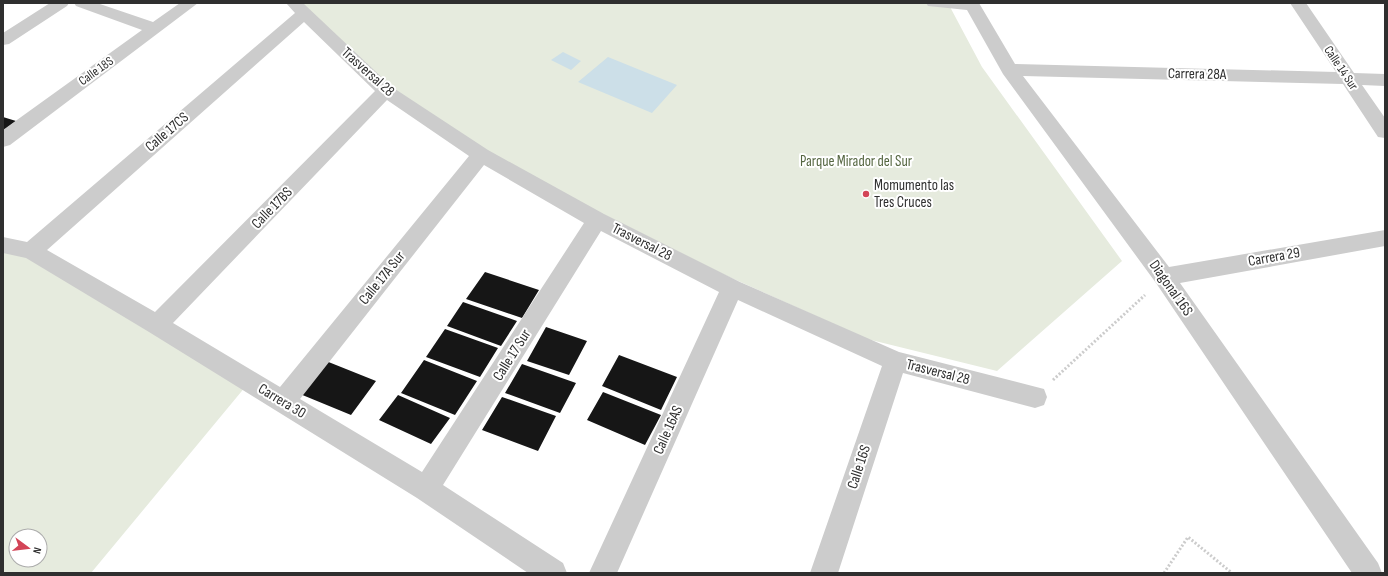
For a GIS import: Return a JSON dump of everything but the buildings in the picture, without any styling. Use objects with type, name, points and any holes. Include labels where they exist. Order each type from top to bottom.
[{"type":"street","points":[[3,40],[61,3]]},
{"type":"street","points":[[82,3],[155,29]]},
{"type":"street","name":"Calle 18S","points":[[3,140],[190,3]]},
{"type":"street","points":[[934,3],[972,4]]},
{"type":"street","name":"Calle 14 Sur","points":[[1298,3],[1347,78],[1385,132]]},
{"type":"street","name":"Diagonal 16S","points":[[972,4],[1009,70],[1164,277],[1368,573]]},
{"type":"street","name":"Trasversal 28","points":[[299,8],[386,91],[481,155],[597,220],[732,288],[894,362],[1035,396]]},
{"type":"street","name":"Calle 17CS","points":[[31,251],[299,8]]},
{"type":"street","name":"Carrera 28A","points":[[1009,70],[1385,80]]},
{"type":"street","name":"Calle 17BS","points":[[157,325],[386,91]]},
{"type":"street","name":"Calle 17A Sur","points":[[284,401],[481,155]]},
{"type":"street","name":"Calle 17 Sur","points":[[426,489],[597,220]]},
{"type":"street","name":"Carrera 29","points":[[1164,277],[1385,238]]},
{"type":"street","name":"Carrera 30","points":[[3,245],[31,251],[157,325],[284,401],[426,489],[553,573]]},
{"type":"street","name":"Calle 16AS","points":[[604,573],[732,288]]},
{"type":"street","name":"Calle 16S","points":[[824,573],[894,362]]},
{"type":"path","points":[[1035,396],[1164,277]]},
{"type":"path","points":[[1164,573],[1188,537],[1232,573]]},
{"type":"green space","name":"Parque Mirador del Sur","points":[[301,3],[917,3],[949,5],[982,67],[1122,261],[997,371],[867,339],[716,271],[589,208],[479,147],[389,86]]},
{"type":"green space","points":[[3,248],[23,253],[246,386],[91,573],[3,573]]},
{"type":"shaded area","points":[[563,52],[581,61],[571,70],[551,60]]},
{"type":"shaded area","points":[[608,57],[677,85],[652,113],[578,82]]},
{"type":"place","name":"Momumento las Tres Cruces","points":[[866,194]]}]
